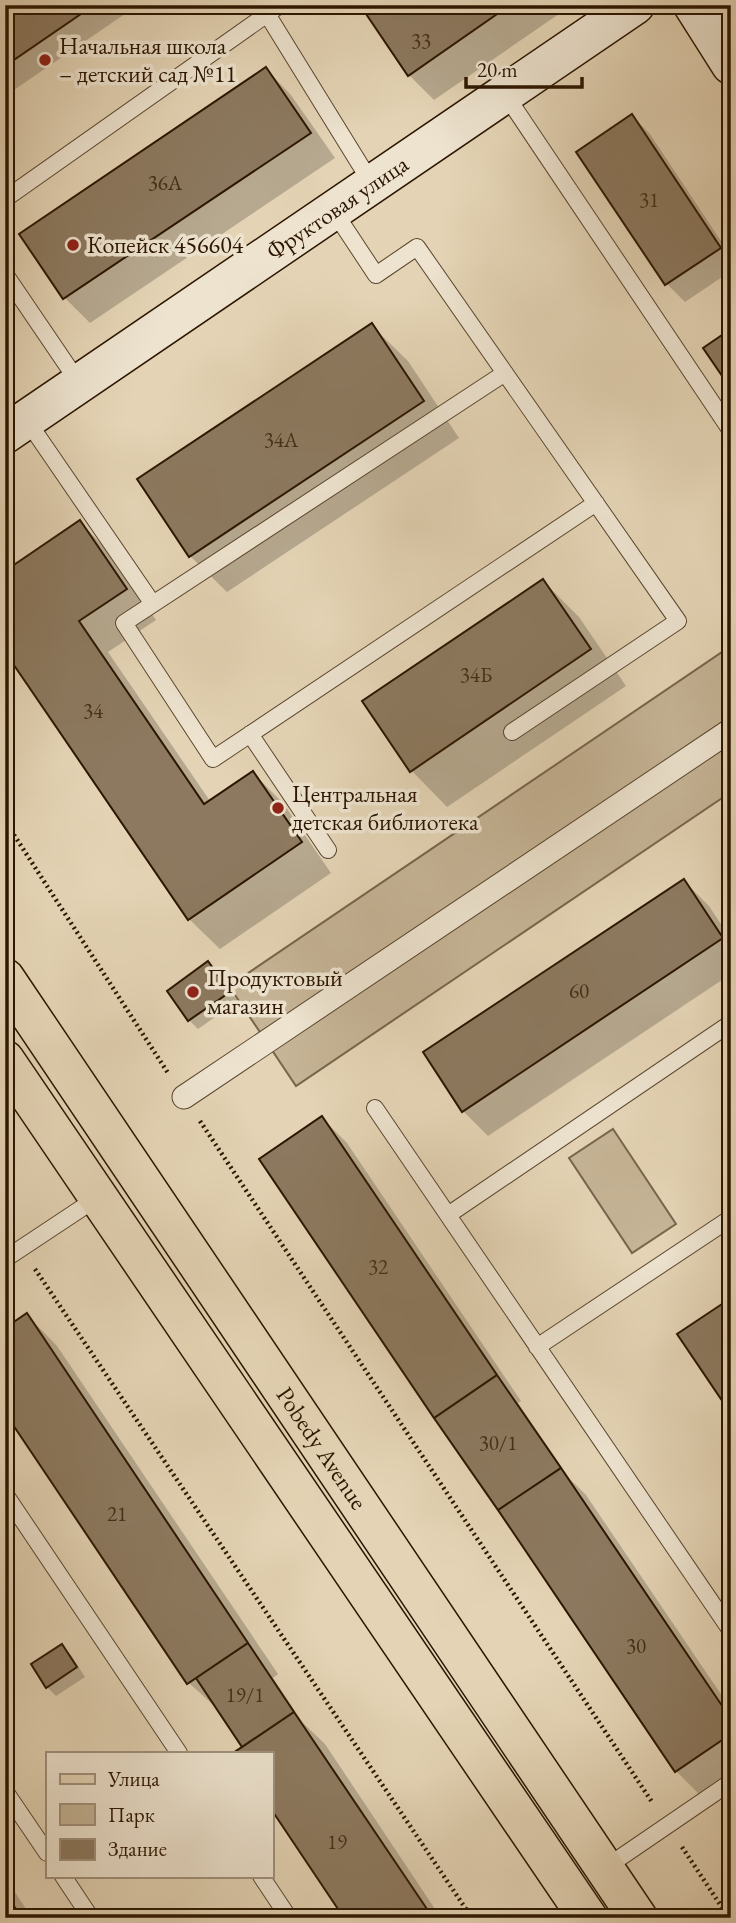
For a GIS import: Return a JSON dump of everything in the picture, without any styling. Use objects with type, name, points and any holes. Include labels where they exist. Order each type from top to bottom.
[{"type":"main road","name":"Фруктовая улица","points":[[16,426],[635,5]]},
{"type":"main road","points":[[693,5],[731,65]]},
{"type":"main road","name":"Pobedy Avenue","points":[[5,978],[638,1918]]},
{"type":"main road","name":"Pobedy Avenue","points":[[5,1060],[588,1918]]},
{"type":"street","points":[[184,1097],[731,730]]},
{"type":"lane","points":[[5,199],[273,10],[372,184]]},
{"type":"lane","points":[[505,94],[731,431]]},
{"type":"lane","points":[[333,210],[376,275],[416,247],[678,621],[512,732]]},
{"type":"lane","points":[[5,274],[79,383]]},
{"type":"lane","points":[[505,373],[124,623],[213,759],[596,503]]},
{"type":"lane","points":[[16,426],[153,604]]},
{"type":"lane","points":[[250,734],[328,850]]},
{"type":"lane","points":[[448,1215],[730,1024]]},
{"type":"lane","points":[[375,1108],[731,1630]]},
{"type":"lane","points":[[5,1259],[97,1198]]},
{"type":"lane","points":[[537,1346],[731,1218]]},
{"type":"lane","points":[[5,1494],[178,1752]]},
{"type":"lane","points":[[605,1868],[731,1782]]},
{"type":"lane","points":[[5,1791],[46,1852]]},
{"type":"lane","points":[[64,1878],[91,1918]]},
{"type":"lane","points":[[262,1878],[289,1918]]},
{"type":"path","points":[[5,821],[184,1097],[729,1918]]},
{"type":"path","points":[[21,1249],[472,1918]]},
{"type":"green space","points":[[731,646],[731,792],[296,1086],[229,986]]},
{"type":"green space","points":[[613,1129],[676,1224],[632,1253],[569,1158]]},
{"type":"building","points":[[5,5],[94,5],[5,66]]},
{"type":"building","points":[[360,5],[510,5],[408,76]]},
{"type":"building","points":[[266,67],[311,133],[63,299],[19,234]]},
{"type":"building","points":[[632,114],[721,248],[665,285],[576,152]]},
{"type":"building","points":[[372,323],[424,401],[189,557],[137,479]]},
{"type":"building","points":[[731,329],[731,389],[703,348]]},
{"type":"building","points":[[80,520],[127,589],[79,621],[204,804],[253,771],[302,842],[188,920],[5,652],[5,571]]},
{"type":"building","points":[[543,579],[591,649],[410,772],[362,701]]},
{"type":"building","points":[[684,879],[723,938],[462,1112],[423,1052]]},
{"type":"building","points":[[208,961],[230,992],[188,1021],[167,991]]},
{"type":"building","points":[[322,1116],[497,1375],[434,1418],[259,1159]]},
{"type":"building","points":[[731,1298],[731,1392],[721,1399],[677,1334]]},
{"type":"building","points":[[27,1313],[248,1643],[187,1684],[5,1413],[5,1328]]},
{"type":"building","points":[[497,1375],[561,1468],[498,1510],[434,1418]]},
{"type":"building","points":[[561,1468],[731,1719],[731,1734],[675,1772],[498,1510]]},
{"type":"building","points":[[248,1643],[294,1712],[242,1747],[196,1678]]},
{"type":"building","points":[[62,1644],[77,1667],[46,1688],[31,1664]]},
{"type":"building","points":[[294,1712],[433,1918],[344,1918],[273,1812],[273,1752],[234,1752]]},
{"type":"building","points":[[5,1893],[22,1918],[5,1918]]},
{"type":"place","name":"Начальная школа – детский сад №11","points":[[45,60]]},
{"type":"place","name":"Копейск 456604","points":[[73,245]]},
{"type":"place","name":"Центральная детская библиотека","points":[[278,808]]},
{"type":"place","name":"Продуктовый магазин","points":[[193,992]]}]
